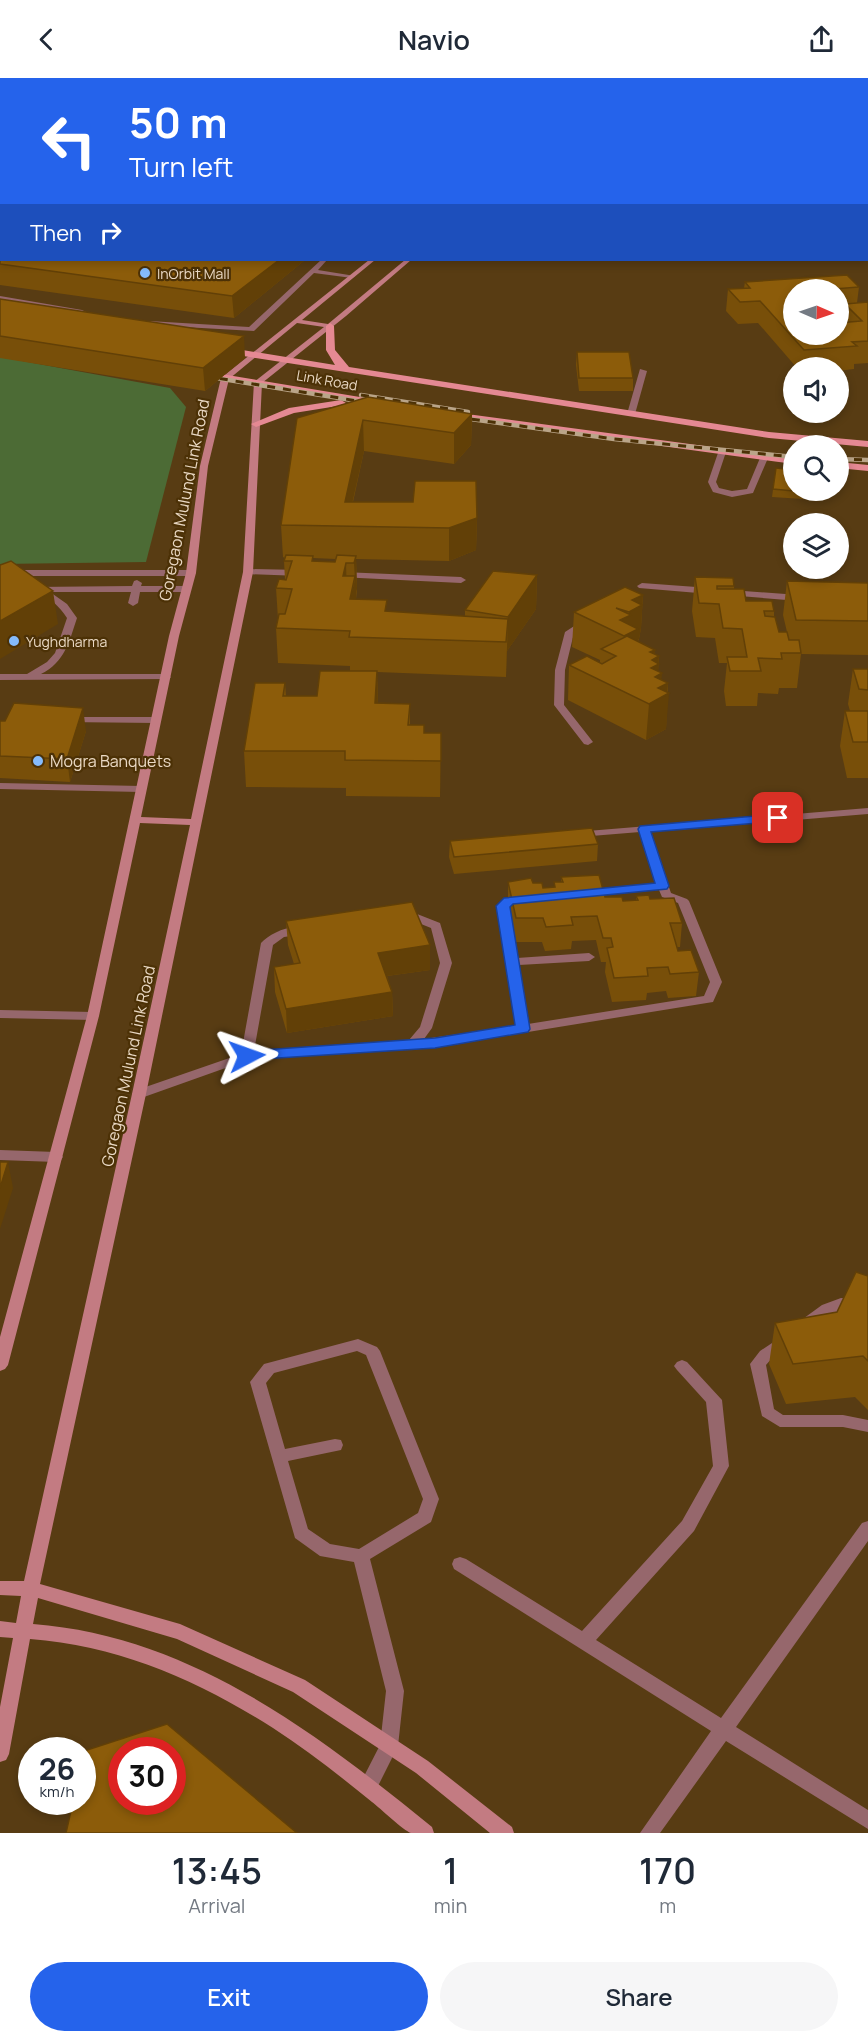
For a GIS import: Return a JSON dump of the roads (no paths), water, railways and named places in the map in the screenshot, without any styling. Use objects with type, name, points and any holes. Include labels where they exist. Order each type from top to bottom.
[{"type":"main road","points":[[225,378],[371,261]]},
{"type":"main road","points":[[258,382],[330,326],[407,261]]},
{"type":"main road","points":[[295,321],[330,326]]},
{"type":"main road","points":[[330,326],[327,342],[329,351],[346,369]]},
{"type":"main road","points":[[219,349],[254,354]]},
{"type":"main road","name":"Link Road","points":[[254,354],[769,435],[868,444]]},
{"type":"main road","name":"Link Road","points":[[189,372],[390,405]]},
{"type":"main road","name":"Goregaon Mulund Link Road","points":[[0,1365],[93,1016],[188,582],[204,466],[225,378]]},
{"type":"main road","name":"Goregaon Mulund Link Road","points":[[0,1754],[31,1589],[139,1094],[248,572],[258,382]]},
{"type":"main road","points":[[256,424],[292,410],[317,404],[368,401]]},
{"type":"main road","points":[[445,414],[783,460]]},
{"type":"main road","points":[[849,466],[868,468]]},
{"type":"main road","points":[[135,820],[196,822]]},
{"type":"main road","points":[[0,1588],[31,1589],[180,1632],[299,1686],[422,1767],[505,1833]]},
{"type":"main road","points":[[0,1629],[23,1629],[103,1641],[188,1670],[269,1714],[368,1786],[425,1833]]},
{"type":"street","points":[[140,321],[251,329],[323,261]]},
{"type":"street","points":[[312,271],[352,276]]},
{"type":"street","points":[[0,298],[93,314]]},
{"type":"street","points":[[631,414],[643,371]]},
{"type":"street","points":[[722,452],[711,482],[716,490],[722,493],[750,491],[764,458]]},
{"type":"street","points":[[248,572],[309,573]]},
{"type":"street","points":[[0,573],[138,582],[188,582]]},
{"type":"street","points":[[332,574],[462,580]]},
{"type":"street","points":[[21,589],[138,582]]},
{"type":"street","points":[[133,603],[138,582]]},
{"type":"street","points":[[60,584],[188,582]]},
{"type":"street","points":[[26,677],[52,665],[59,659],[72,618],[64,606],[41,589]]},
{"type":"street","points":[[638,589],[809,599]]},
{"type":"street","points":[[588,742],[559,705],[560,670],[570,632],[597,615]]},
{"type":"street","points":[[0,677],[166,677]]},
{"type":"street","points":[[59,720],[156,720]]},
{"type":"street","points":[[0,786],[141,789]]},
{"type":"street","points":[[570,835],[868,811]]},
{"type":"street","points":[[139,1094],[247,1056],[435,1043],[709,999],[716,982],[683,901],[666,895],[644,829]]},
{"type":"street","points":[[580,894],[662,886]]},
{"type":"street","points":[[523,1029],[503,906],[509,900],[532,898]]},
{"type":"street","points":[[390,919],[412,916],[436,926],[446,963],[426,1028],[413,1044]]},
{"type":"street","points":[[247,1056],[267,943],[281,934],[314,929]]},
{"type":"street","points":[[512,962],[589,957]]},
{"type":"street","points":[[0,1014],[93,1016]]},
{"type":"street","points":[[0,1155],[56,1157]]},
{"type":"street","points":[[868,1307],[852,1302],[835,1304],[765,1354],[758,1364],[767,1412],[780,1421],[843,1421],[868,1426]]},
{"type":"street","points":[[358,1345],[372,1352],[431,1499],[425,1517],[361,1556],[326,1551],[301,1533],[258,1382],[269,1368],[358,1345]]},
{"type":"street","points":[[584,1641],[688,1526],[721,1466],[714,1400],[682,1366]]},
{"type":"street","points":[[280,1456],[334,1445]]},
{"type":"street","points":[[649,1833],[868,1528]]},
{"type":"street","points":[[361,1556],[395,1691],[389,1746],[368,1786]]},
{"type":"street","points":[[460,1564],[868,1820]]},
{"type":"railway","points":[[204,376],[370,403]]},
{"type":"railway","points":[[361,395],[468,412]]},
{"type":"railway","points":[[456,417],[614,439],[783,456]]},
{"type":"railway","points":[[849,459],[868,460]]},
{"type":"place","name":"InOrbit Mall","points":[[145,273]]},
{"type":"place","name":"Yughdharma","points":[[14,641]]},
{"type":"place","name":"Mogra Banquets","points":[[38,761]]}]
